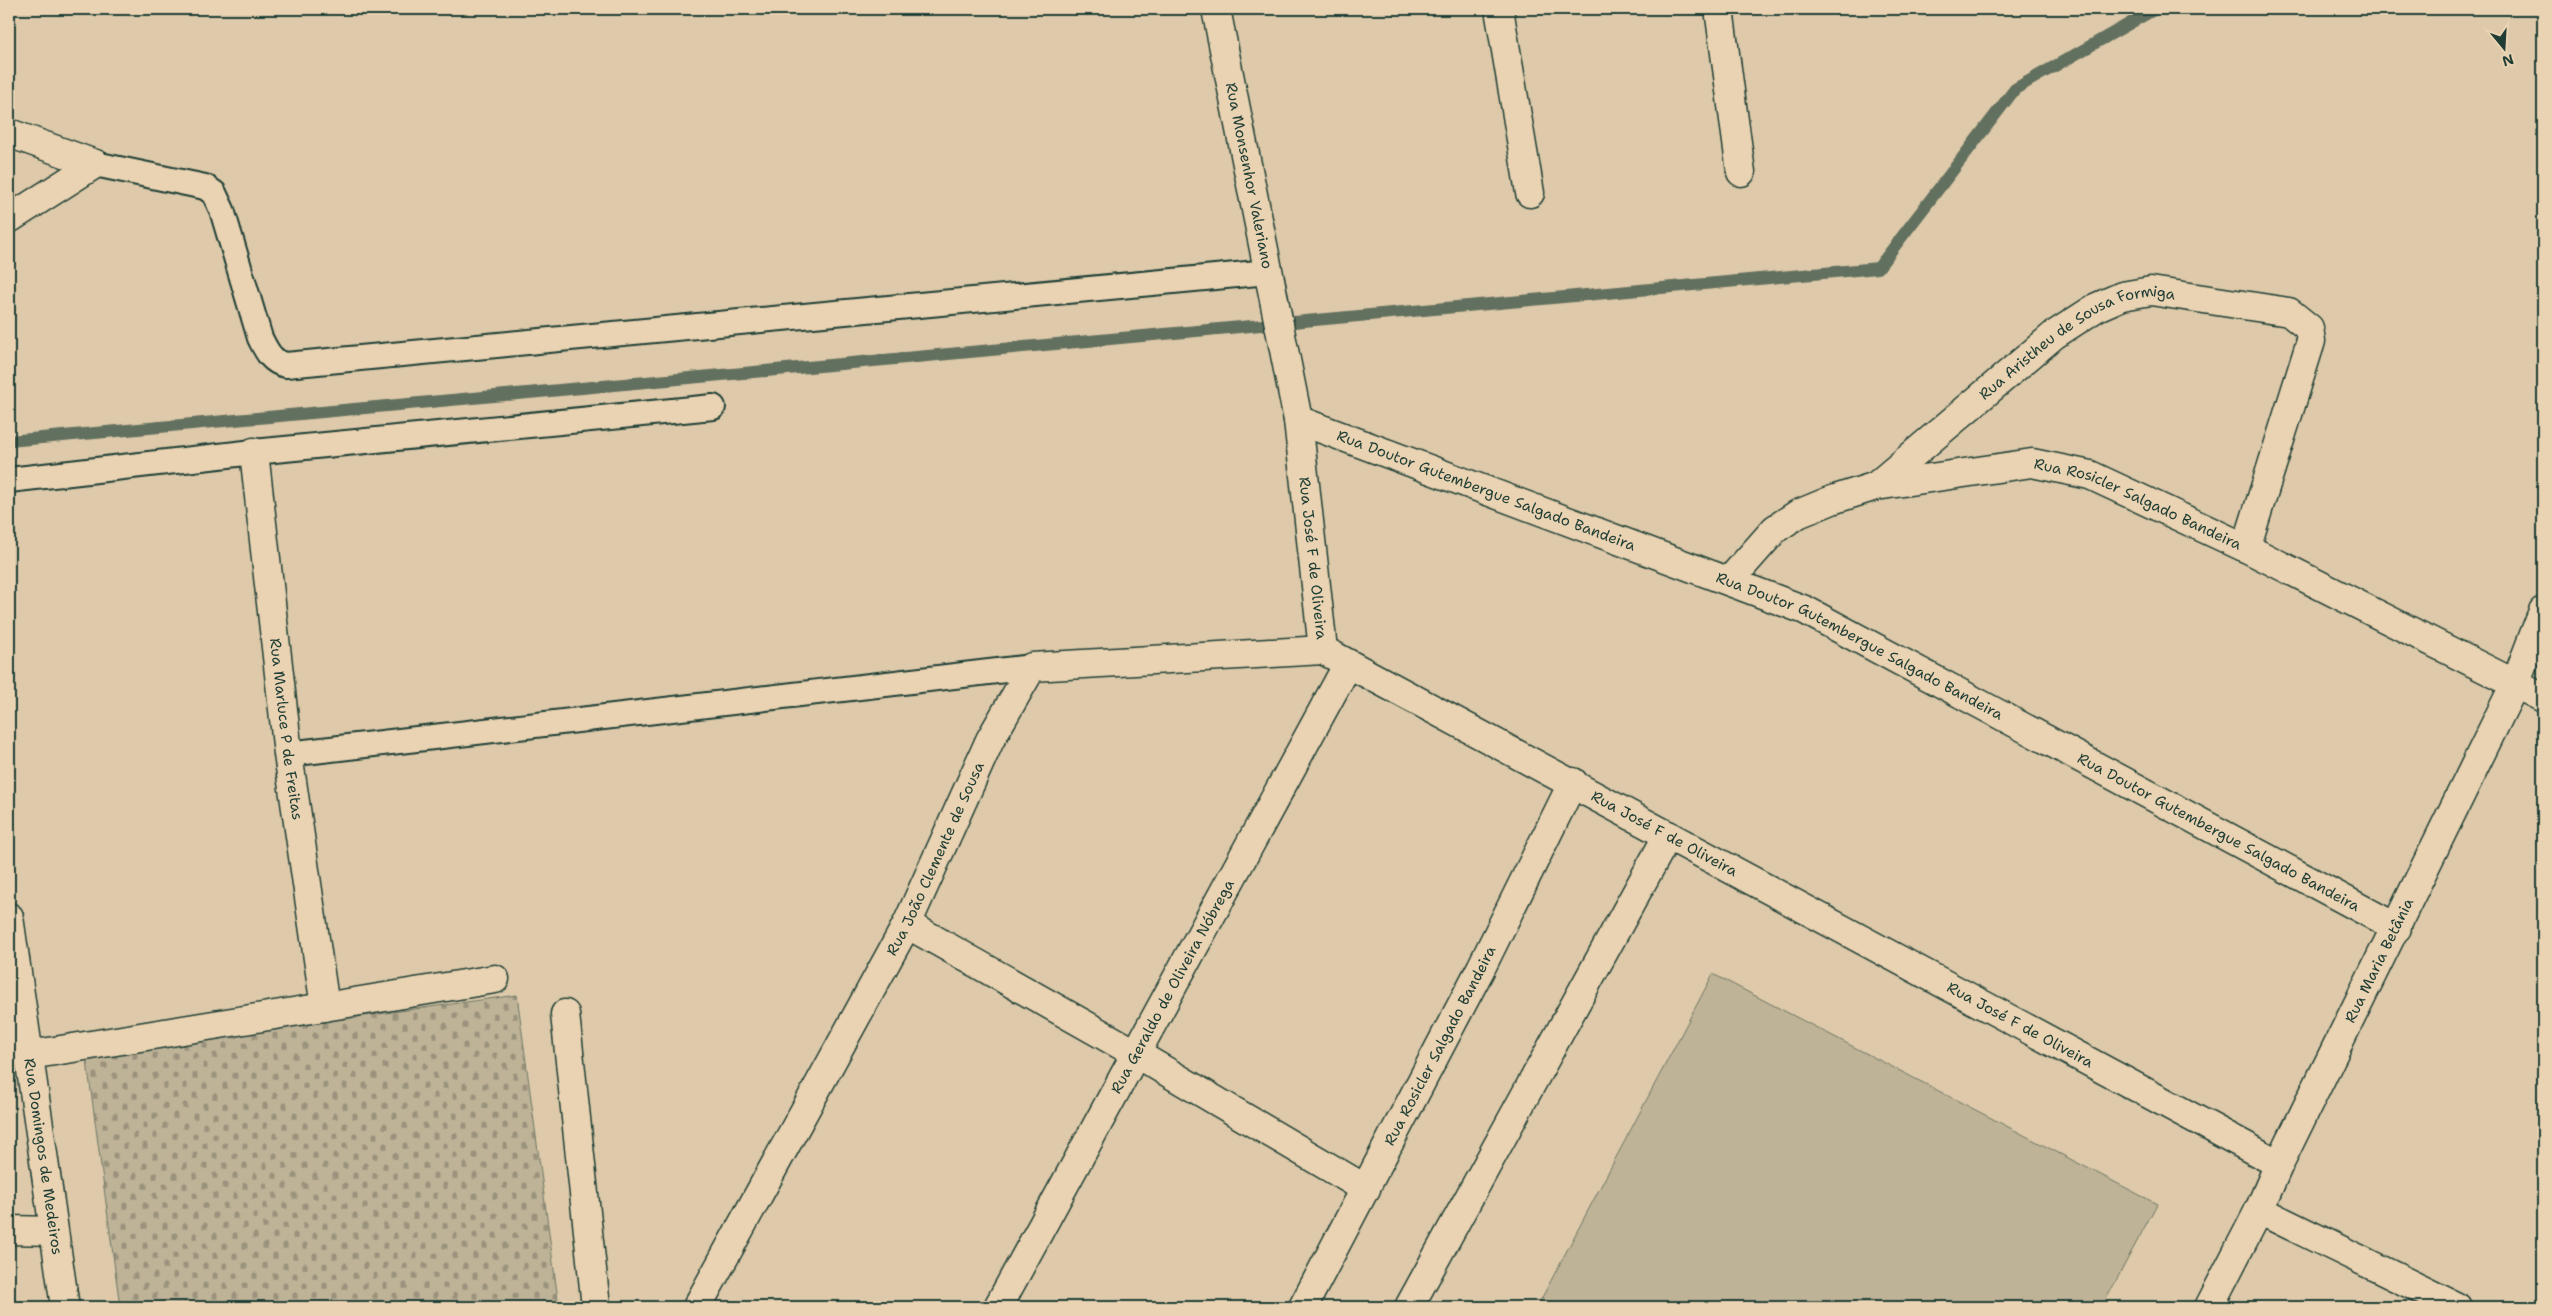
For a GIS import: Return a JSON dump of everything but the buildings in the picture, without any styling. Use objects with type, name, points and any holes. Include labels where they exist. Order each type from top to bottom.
[{"type":"street","name":"Rua Monsenhor Valeriano","points":[[1216,9],[1281,342]]},
{"type":"street","points":[[1499,9],[1530,193]]},
{"type":"street","points":[[1718,9],[1741,172]]},
{"type":"street","points":[[9,132],[95,164]]},
{"type":"street","points":[[9,219],[95,164]]},
{"type":"street","name":"Rua Aristheu de Sousa Formiga","points":[[1876,486],[2054,335],[2097,307],[2122,296],[2151,291],[2289,312],[2309,328],[2311,341],[2246,548]]},
{"type":"street","name":"Rua José F de Oliveira","points":[[1281,342],[1298,420],[1323,650],[1573,782],[2279,1164]]},
{"type":"street","name":"Rua Doutor Gutembergue Salgado Bandeira","points":[[1298,420],[1730,580],[1805,610],[2397,928]]},
{"type":"street","name":"Rua Marluce P de Freitas","points":[[254,452],[288,754],[325,1006]]},
{"type":"street","name":"Rua Rosicler Salgado Bandeira","points":[[1730,580],[1775,529],[1798,514],[1832,500],[1876,486],[2032,463],[2090,475],[2246,548],[2543,698]]},
{"type":"street","name":"Rua Maria Betânia","points":[[2209,1307],[2259,1210],[2279,1164],[2397,928],[2515,684],[2543,611]]},
{"type":"street","points":[[1032,667],[1323,650]]},
{"type":"street","name":"Rua Geraldo de Oliveira Nóbrega","points":[[998,1307],[1348,664]]},
{"type":"street","name":"Rua João Clemente de Sousa","points":[[697,1307],[907,924],[990,740],[1032,667]]},
{"type":"street","name":"Rua Rosicler Salgado Bandeira","points":[[1304,1307],[1481,968],[1573,782]]},
{"type":"street","points":[[1409,1307],[1668,835]]},
{"type":"street","name":"Rua Domingos de Medeiros","points":[[9,917],[65,1307]]},
{"type":"street","points":[[907,924],[1135,1053],[1366,1189]]},
{"type":"street","points":[[30,1056],[495,979]]},
{"type":"street","points":[[565,1014],[596,1307]]},
{"type":"street","points":[[2259,1210],[2457,1307]]},
{"type":"street","points":[[9,1230],[54,1231]]},
{"type":"lane","points":[[95,164],[205,187],[214,194],[222,210],[260,338],[269,355],[278,364],[286,365],[1270,281]]},
{"type":"lane","points":[[9,480],[254,452],[713,407]]},
{"type":"lane","points":[[288,754],[1032,667]]},
{"type":"green space","points":[[1713,974],[2157,1204],[2102,1307],[1537,1307]]},
{"type":"green space","points":[[517,995],[559,1307],[120,1307],[86,1054]]},
{"type":"waterway","points":[[9,441],[1878,268],[2015,89],[2155,9]]}]
